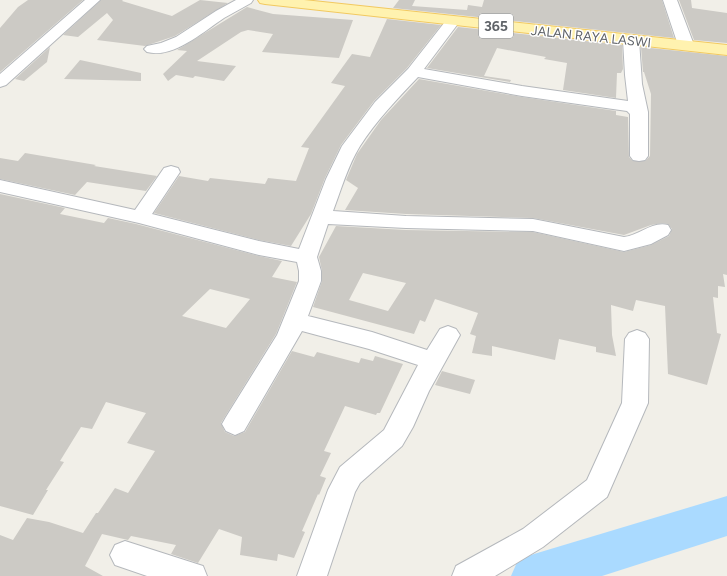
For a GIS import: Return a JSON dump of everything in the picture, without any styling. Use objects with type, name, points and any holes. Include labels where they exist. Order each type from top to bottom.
[{"type":"main road","name":"JALAN RAYA LASWI","points":[[265,0],[727,50]]},
{"type":"street","points":[[0,82],[93,0]]},
{"type":"street","points":[[152,49],[171,46],[182,41],[222,13],[246,0]]},
{"type":"street","points":[[670,0],[686,45]]},
{"type":"street","points":[[235,424],[288,337],[310,281],[310,271],[306,257],[323,217],[335,180],[351,146],[380,106],[414,72],[454,21]]},
{"type":"street","points":[[631,40],[632,77],[634,95],[638,110],[639,156]]},
{"type":"street","points":[[414,72],[522,92],[629,106],[638,110]]},
{"type":"street","points":[[140,217],[171,172]]},
{"type":"street","points":[[0,186],[52,196],[259,248],[306,257]]},
{"type":"street","points":[[323,217],[419,223],[533,225],[624,244],[633,244],[646,239],[661,230]]},
{"type":"street","points":[[294,321],[372,341],[433,361]]},
{"type":"street","points":[[312,576],[342,490],[350,475],[393,438],[433,361],[448,336]]},
{"type":"street","points":[[467,576],[533,538],[597,488],[635,403],[637,339]]},
{"type":"street","points":[[126,555],[192,576]]},
{"type":"building","points":[[28,0],[83,0],[0,72],[0,28],[18,7]]},
{"type":"building","points":[[101,0],[123,0],[122,1],[172,16],[200,0],[228,3],[175,36],[145,46],[97,40],[113,20],[107,13],[78,37],[63,35]]},
{"type":"building","points":[[399,0],[415,0],[412,6],[467,10],[468,5],[482,7],[484,0],[662,0],[674,38],[393,8]]},
{"type":"building","points":[[679,0],[691,0],[692,8],[727,13],[727,43],[694,40]]},
{"type":"building","points":[[247,7],[273,14],[353,20],[339,58],[262,52],[273,34],[248,30],[241,32],[197,61],[236,66],[224,81],[195,76],[193,78],[176,75],[168,81],[163,74],[187,51],[177,50]]},
{"type":"building","points":[[387,19],[441,25],[407,68],[374,101],[341,145],[325,178],[311,214],[291,246],[259,240],[154,213],[179,176],[208,181],[210,178],[265,184],[268,178],[296,181],[309,148],[301,147],[345,86],[331,83],[352,54],[370,57]]},
{"type":"building","points":[[458,27],[622,45],[623,69],[621,73],[617,73],[616,98],[563,90],[567,63],[544,59],[546,57],[497,48],[484,76],[511,80],[510,82],[427,68]]},
{"type":"building","points":[[50,47],[47,62],[24,81],[15,79]]},
{"type":"building","points":[[641,47],[727,56],[727,275],[723,274],[725,287],[718,286],[718,298],[713,297],[717,333],[721,334],[707,385],[668,374],[665,306],[636,300],[633,311],[611,305],[612,335],[616,356],[596,352],[596,347],[559,339],[555,360],[492,346],[492,356],[472,353],[476,336],[470,334],[478,313],[435,299],[425,322],[420,320],[414,334],[313,307],[322,281],[322,271],[319,257],[336,226],[406,230],[533,232],[624,252],[651,245],[669,236],[672,229],[668,224],[662,223],[651,225],[624,235],[533,218],[406,214],[345,210],[358,188],[346,180],[357,154],[381,120],[419,79],[522,97],[616,111],[616,115],[628,117],[629,157],[633,161],[645,161],[650,156],[651,94],[643,72]],"holes":[[[363,273],[406,283],[388,311],[349,300]]]},
{"type":"building","points":[[80,60],[141,73],[141,81],[64,79]]},
{"type":"building","points":[[25,153],[157,176],[146,191],[87,182],[75,195],[0,179],[0,158],[18,161]]},
{"type":"building","points":[[0,194],[65,208],[60,214],[104,223],[108,218],[282,261],[272,277],[297,282],[276,334],[221,423],[225,432],[234,436],[245,432],[292,351],[314,357],[317,352],[359,363],[361,358],[373,361],[375,356],[403,364],[380,413],[377,413],[376,415],[345,406],[324,451],[331,453],[320,476],[326,478],[302,531],[305,532],[294,558],[278,554],[277,561],[240,555],[242,537],[219,529],[198,563],[171,554],[176,545],[131,536],[128,540],[102,534],[85,566],[103,576],[0,576],[0,535],[13,540],[27,518],[49,522],[83,533],[115,488],[128,493],[155,451],[127,443],[146,413],[106,402],[92,429],[81,427],[60,461],[64,462],[46,490],[48,490],[33,515],[0,506]],"holes":[[[210,289],[250,299],[226,328],[182,316]]]},
{"type":"building","points":[[442,371],[475,380],[470,394],[435,385]]},
{"type":"waterway","points":[[534,576],[727,516]]}]
